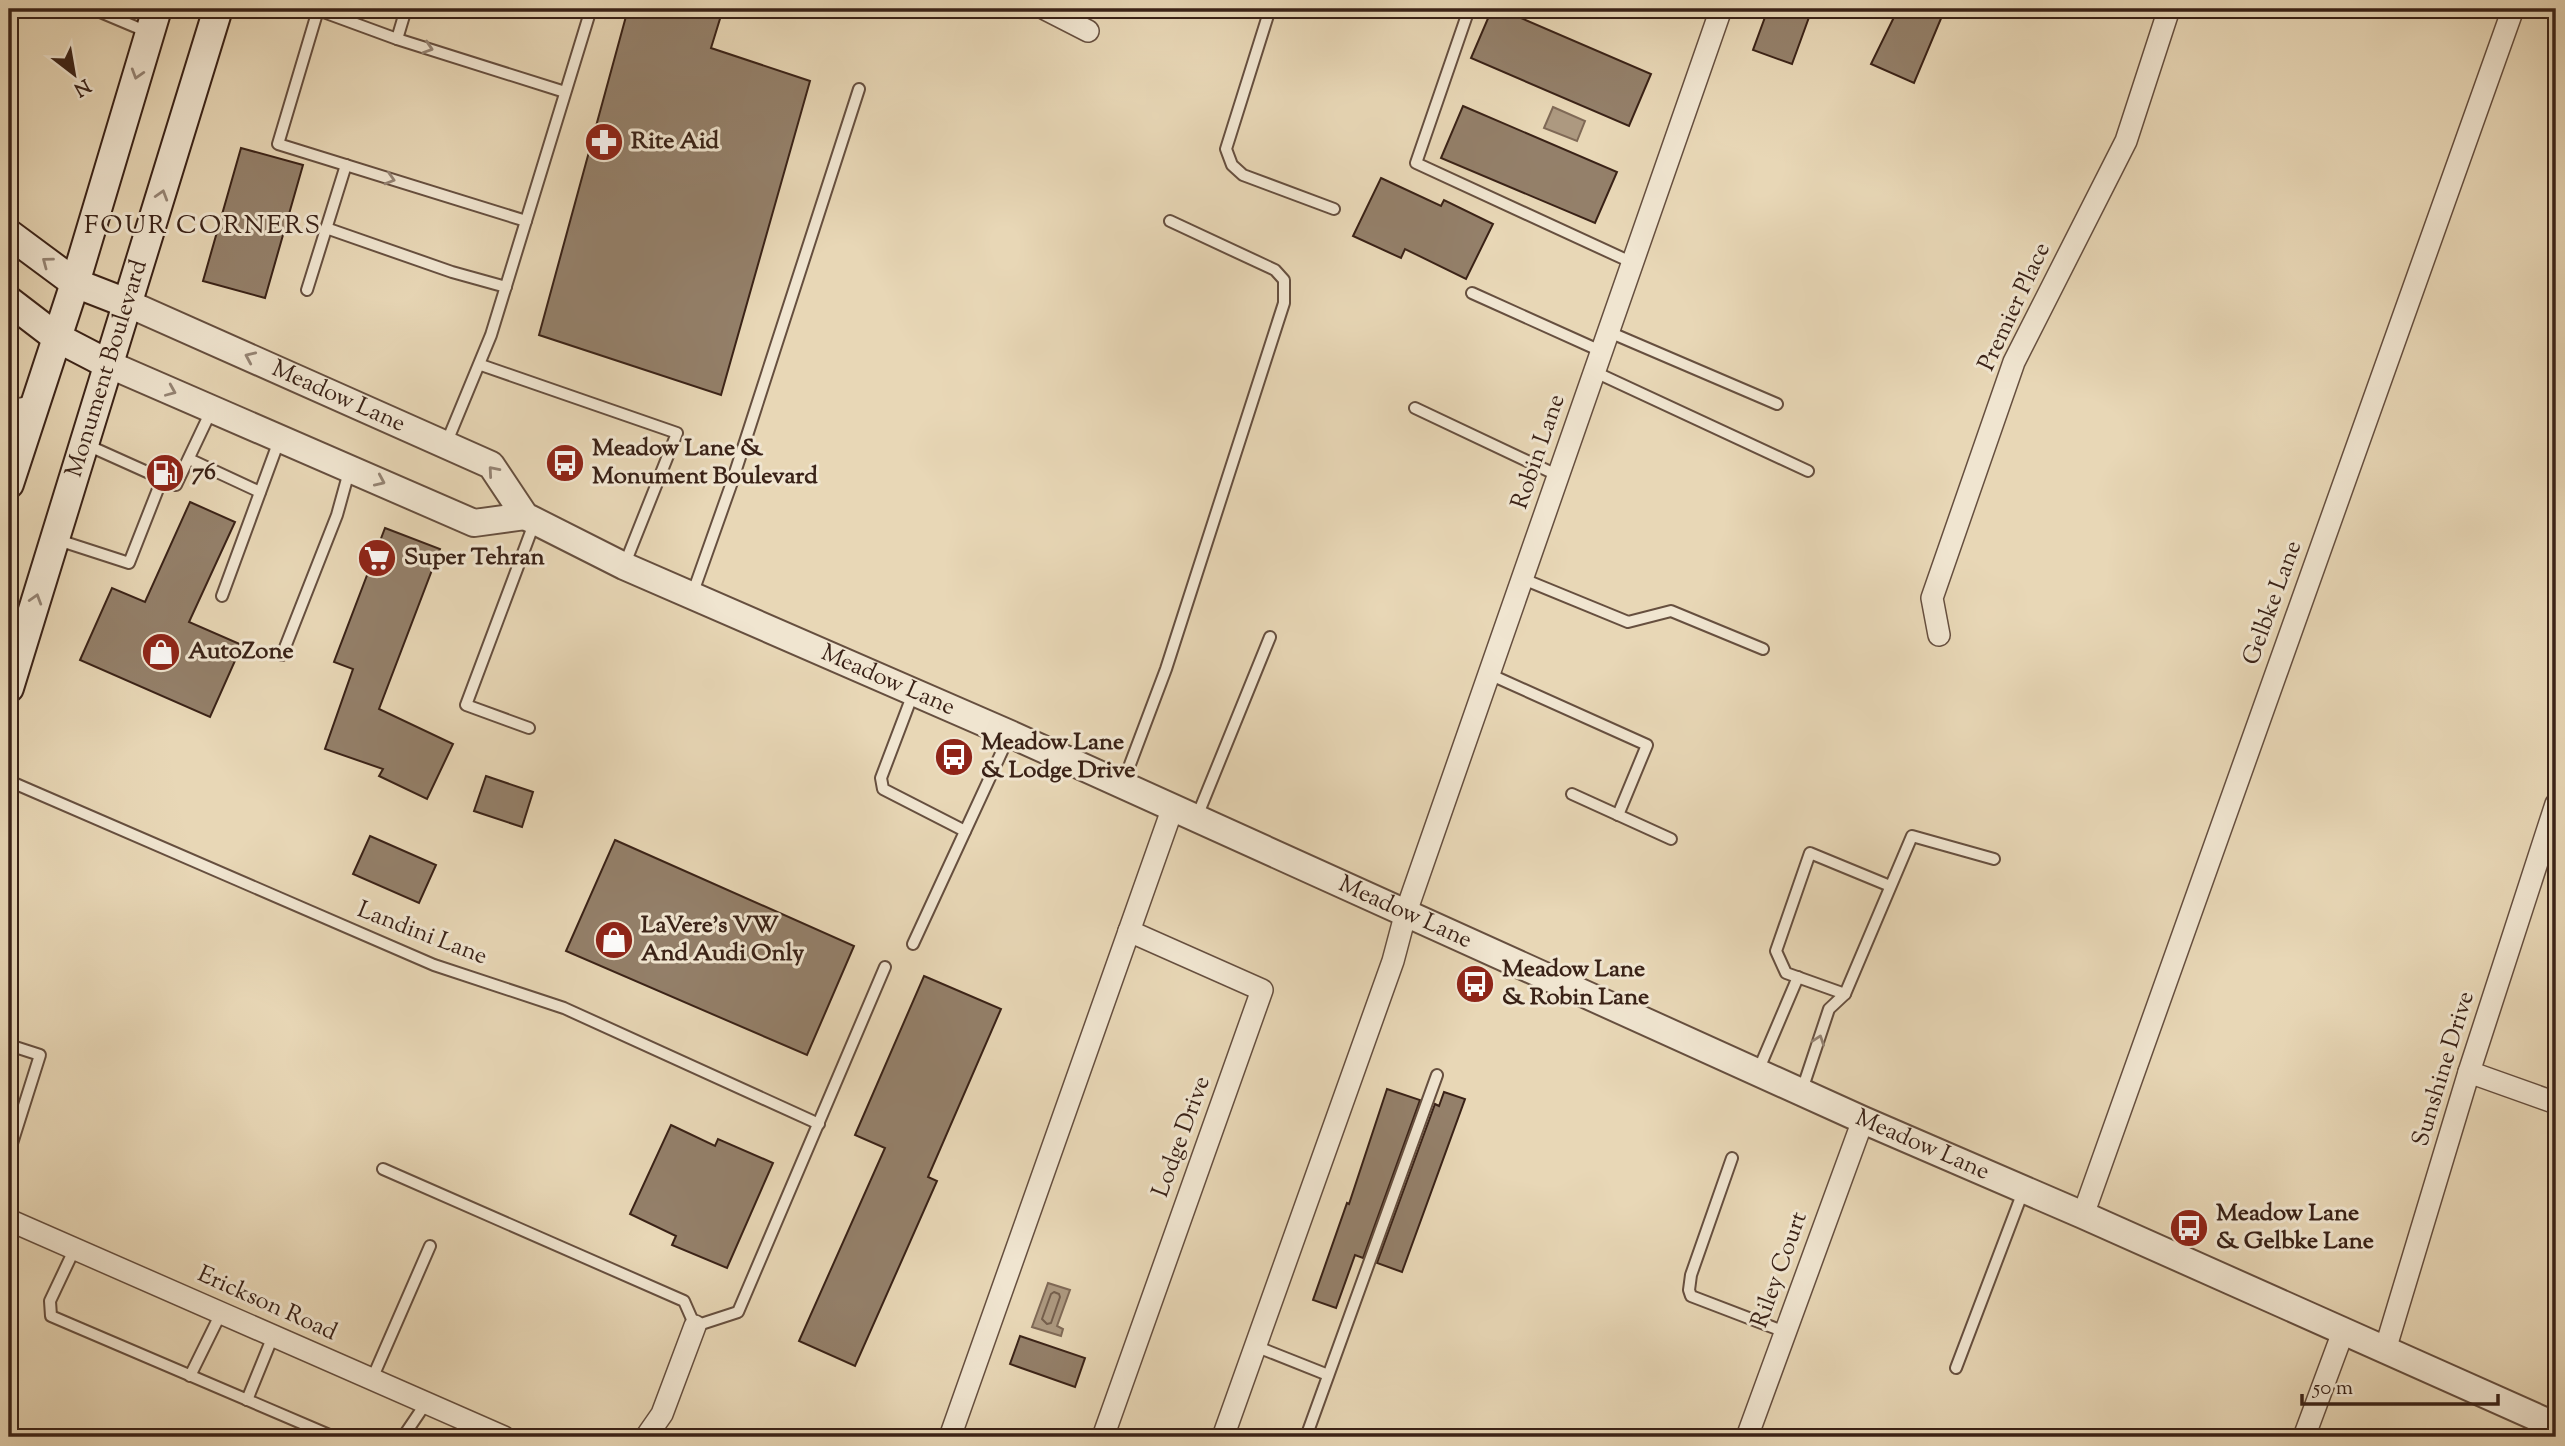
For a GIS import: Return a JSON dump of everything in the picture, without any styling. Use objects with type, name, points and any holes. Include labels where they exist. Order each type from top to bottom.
[{"type":"main road","name":"Monument Boulevard","points":[[9,688],[218,9]]},
{"type":"main road","points":[[9,484],[22,403],[57,337],[153,21]]},
{"type":"main road","points":[[9,234],[75,283],[129,304]]},
{"type":"main road","points":[[9,301],[57,337],[108,363]]},
{"type":"street","points":[[1045,9],[1088,31]]},
{"type":"street","name":"Robin Lane","points":[[1223,1437],[1393,961],[1406,912],[1721,9]]},
{"type":"street","name":"Premier Place","points":[[1939,635],[1932,598],[2014,362],[2126,141],[2169,9]]},
{"type":"street","name":"Gelbke Lane","points":[[2084,1214],[2513,9]]},
{"type":"street","name":"Meadow Lane","points":[[129,304],[491,465],[530,519],[624,566],[914,691],[1863,1120],[2084,1214],[2556,1426]]},
{"type":"street","points":[[108,363],[474,523],[530,519]]},
{"type":"street","name":"Sunshine Drive","points":[[2385,1350],[2469,1072],[2556,804]]},
{"type":"street","points":[[950,1437],[1129,931],[1184,813]]},
{"type":"street","name":"Lodge Drive","points":[[1103,1437],[1262,990],[1129,931]]},
{"type":"street","points":[[2469,1072],[2556,1102]]},
{"type":"street","name":"Riley Court","points":[[1747,1437],[1863,1120]]},
{"type":"street","name":"Erickson Road","points":[[9,1221],[504,1437]]},
{"type":"street","points":[[646,1437],[662,1415],[695,1326]]},
{"type":"street","points":[[2304,1437],[2343,1332]]},
{"type":"lane","points":[[93,9],[153,21]]},
{"type":"lane","points":[[397,38],[406,9]]},
{"type":"lane","points":[[446,444],[481,365],[591,9]]},
{"type":"lane","points":[[1270,9],[1226,149],[1233,165],[1243,175],[1334,209]]},
{"type":"lane","points":[[526,221],[278,144],[318,10],[565,92]]},
{"type":"lane","points":[[1467,15],[1416,163],[1633,263]]},
{"type":"lane","points":[[692,595],[731,485],[859,89]]},
{"type":"lane","points":[[307,290],[346,165]]},
{"type":"lane","points":[[1122,786],[1162,681],[1284,303],[1284,280],[1275,270],[1170,221]]},
{"type":"lane","points":[[326,228],[452,272],[506,287]]},
{"type":"lane","points":[[1472,293],[1777,404]]},
{"type":"lane","points":[[481,365],[677,433],[624,566]]},
{"type":"lane","points":[[1595,372],[1808,471]]},
{"type":"lane","points":[[1415,408],[1559,476]]},
{"type":"lane","points":[[84,444],[176,485],[212,409]]},
{"type":"lane","points":[[222,596],[280,438]]},
{"type":"lane","points":[[189,459],[260,492]]},
{"type":"lane","points":[[282,654],[337,515],[350,468]]},
{"type":"lane","points":[[55,539],[129,563],[162,479]]},
{"type":"lane","points":[[529,728],[466,705],[530,519]]},
{"type":"lane","points":[[1523,579],[1628,622],[1671,611],[1763,649]]},
{"type":"lane","points":[[1184,813],[1270,637]]},
{"type":"lane","points":[[1489,674],[1647,745],[1618,815]]},
{"type":"lane","points":[[914,691],[881,778],[883,789],[965,831]]},
{"type":"lane","points":[[914,944],[1010,734]]},
{"type":"lane","name":"Landini Lane","points":[[9,781],[434,965],[564,1008],[819,1124]]},
{"type":"lane","points":[[1572,794],[1671,839]]},
{"type":"lane","points":[[1801,1092],[1829,1009],[1844,994],[1912,836],[1994,859]]},
{"type":"lane","points":[[1844,994],[1786,972],[1776,951],[1810,853],[1890,886]]},
{"type":"lane","points":[[383,1169],[684,1301],[695,1326],[738,1312],[886,967]]},
{"type":"lane","points":[[1757,1072],[1798,977]]},
{"type":"lane","points":[[9,1045],[40,1055],[9,1153]]},
{"type":"lane","points":[[1306,1437],[1437,1075]]},
{"type":"lane","points":[[1732,1158],[1691,1275],[1689,1290],[1691,1296],[1785,1332]]},
{"type":"lane","points":[[1956,1368],[2024,1189]]},
{"type":"lane","points":[[372,1379],[430,1246]]},
{"type":"lane","points":[[75,1248],[50,1301],[51,1316],[334,1437]]},
{"type":"lane","points":[[190,1376],[220,1313]]},
{"type":"lane","points":[[247,1400],[273,1336]]},
{"type":"lane","points":[[1255,1346],[1328,1375]]},
{"type":"lane","points":[[403,1437],[426,1403]]},
{"type":"lane","points":[[9,1432],[19,1437]]},
{"type":"water","points":[[1553,107],[1585,121],[1577,141],[1544,128]]},
{"type":"water","points":[[1048,1283],[1070,1290],[1057,1326],[1063,1329],[1061,1336],[1032,1327]]},
{"type":"building","points":[[628,9],[723,9],[711,48],[810,81],[721,395],[539,335]]},
{"type":"building","points":[[1492,9],[1500,9],[1651,74],[1629,126],[1471,58]]},
{"type":"building","points":[[1768,9],[1812,9],[1792,64],[1753,50]]},
{"type":"building","points":[[1898,9],[1945,9],[1914,83],[1871,64]]},
{"type":"building","points":[[1463,106],[1617,172],[1595,223],[1441,158]]},
{"type":"building","points":[[241,148],[303,165],[265,298],[203,281]]},
{"type":"building","points":[[1381,178],[1441,206],[1444,200],[1493,224],[1466,279],[1405,249],[1401,258],[1353,236]]},
{"type":"building","name":"AutoZone","points":[[190,502],[235,522],[189,622],[242,645],[210,717],[80,660],[112,588],[145,602]]},
{"type":"building","points":[[385,528],[440,549],[379,709],[453,744],[427,799],[379,776],[383,769],[325,749],[353,669],[334,662]]},
{"type":"building","points":[[486,776],[533,792],[522,827],[474,811]]},
{"type":"building","points":[[370,836],[436,865],[419,903],[353,874]]},
{"type":"building","points":[[615,840],[854,946],[807,1055],[566,951]]},
{"type":"building","points":[[924,976],[1001,1009],[928,1177],[937,1181],[855,1366],[799,1341],[885,1148],[855,1135]]},
{"type":"building","points":[[1387,1089],[1420,1100],[1363,1258],[1355,1255],[1336,1308],[1313,1300],[1347,1203],[1349,1204]]},
{"type":"building","points":[[1444,1092],[1465,1099],[1402,1272],[1377,1263],[1435,1104],[1439,1106]]},
{"type":"building","points":[[671,1125],[715,1146],[718,1139],[773,1163],[727,1268],[672,1245],[676,1236],[630,1214]]},
{"type":"building","points":[[1020,1336],[1085,1358],[1075,1387],[1010,1364]]},
{"type":"place","name":"Rite Aid","points":[[604,142]]},
{"type":"place","name":"Meadow Lane & Monument Boulevard","points":[[565,463]]},
{"type":"place","name":"76","points":[[165,473]]},
{"type":"place","name":"Super Tehran","points":[[377,558]]},
{"type":"place","name":"AutoZone","points":[[161,652]]},
{"type":"place","name":"Meadow Lane & Lodge Drive","points":[[954,757]]},
{"type":"place","name":"LaVere's VW And Audi Only","points":[[614,940]]},
{"type":"place","name":"Meadow Lane & Robin Lane","points":[[1475,984]]},
{"type":"place","name":"Meadow Lane & Gelbke Lane","points":[[2189,1228]]},
{"type":"district","name":"FOUR CORNERS","points":[[203,226]]}]
